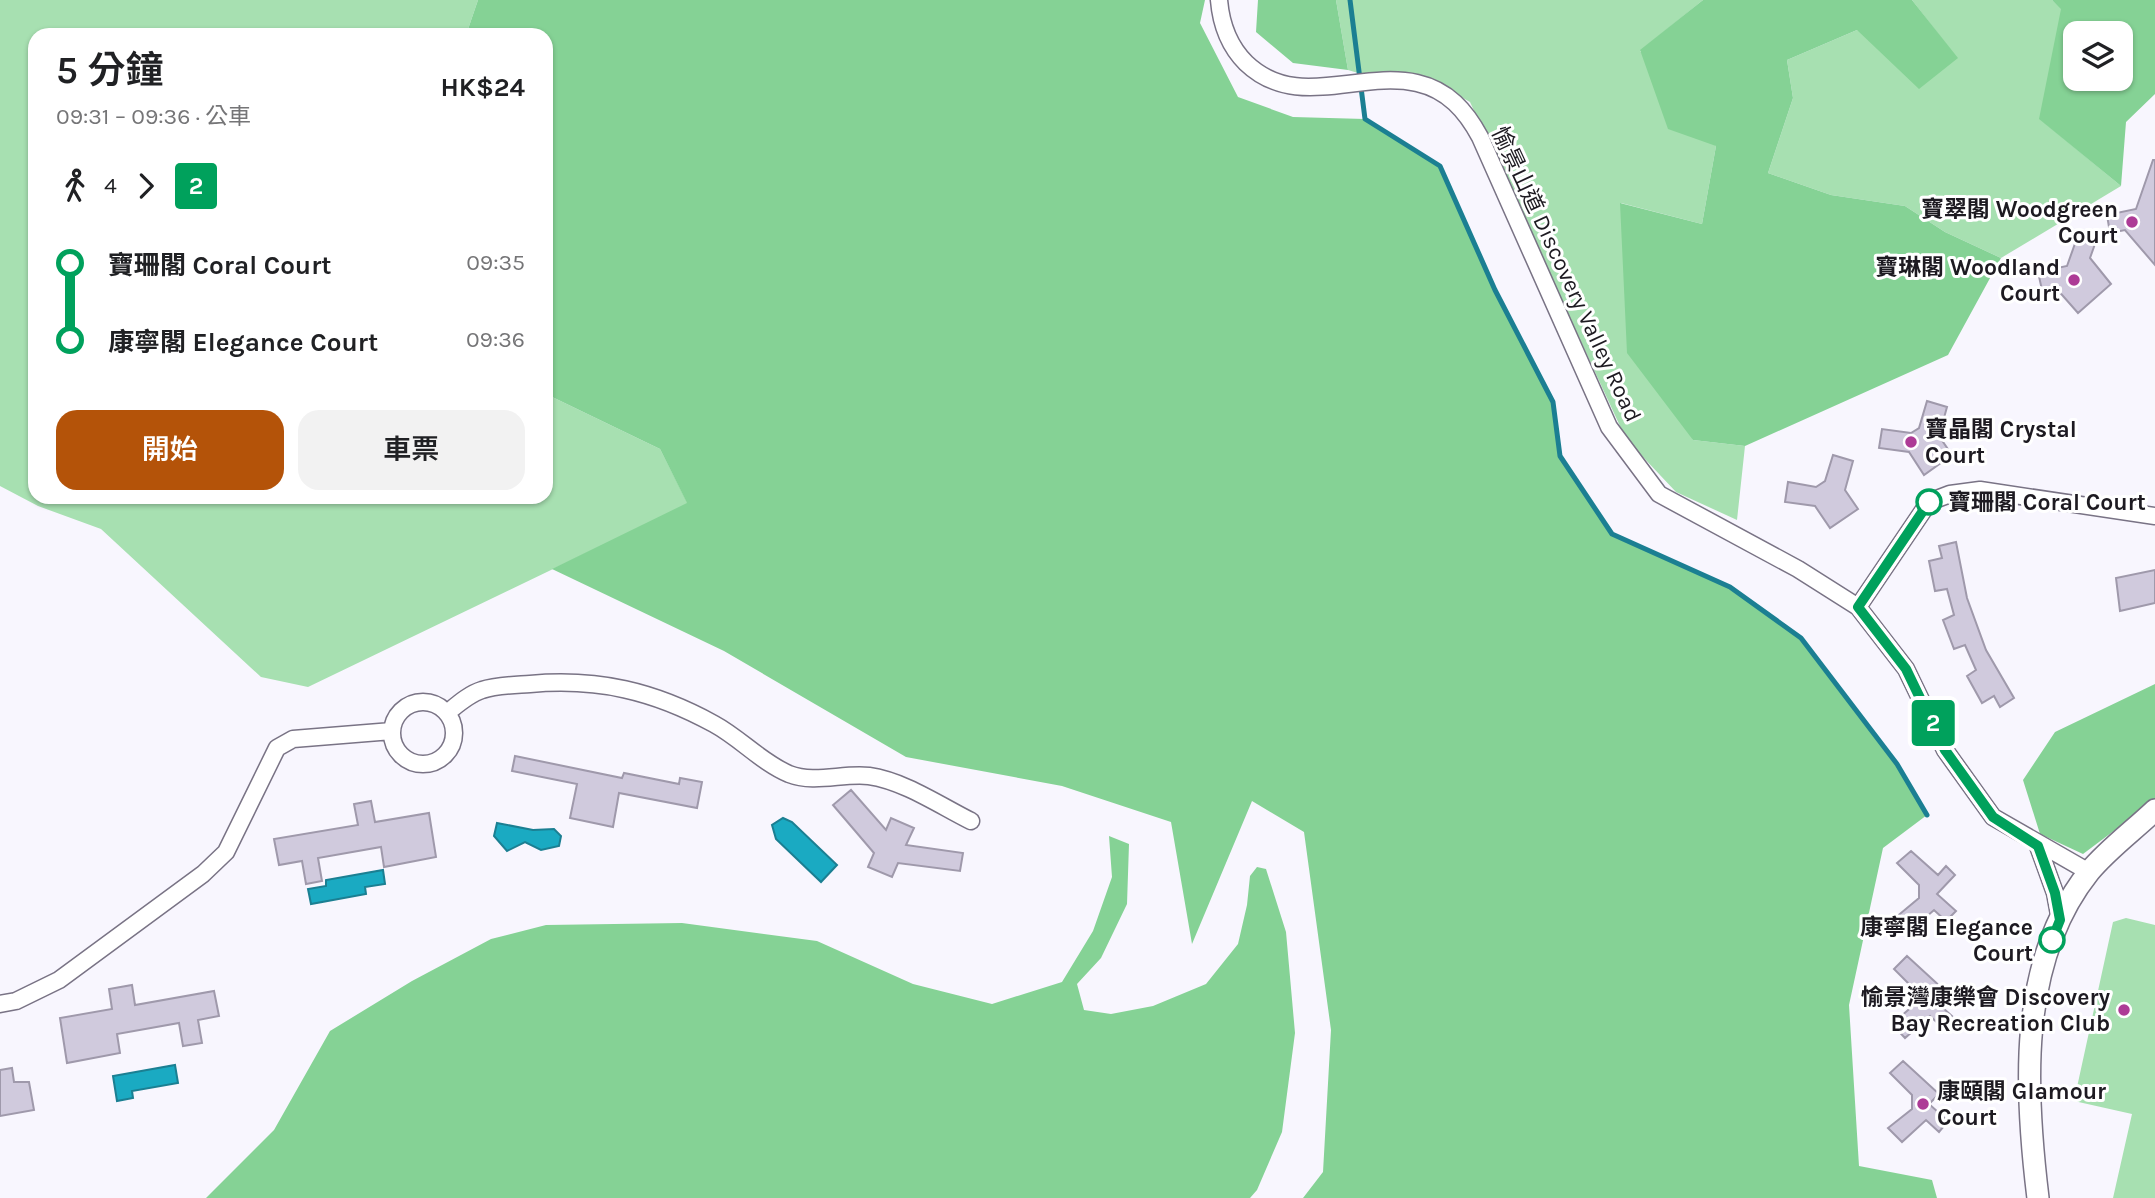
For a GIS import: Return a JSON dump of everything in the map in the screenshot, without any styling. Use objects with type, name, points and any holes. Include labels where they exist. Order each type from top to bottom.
[{"type":"street","name":"愉景山道 Discovery Valley Road","points":[[1219,0],[1226,35],[1248,65],[1281,84],[1304,88],[1406,81],[1434,89],[1453,100],[1469,117],[1609,427],[1659,495],[1798,569],[1858,607],[1906,669],[1945,750],[1993,817],[2038,846],[2089,872]]},
{"type":"street","points":[[1858,607],[1929,502],[1950,494],[1980,490],[2155,516]]},
{"type":"street","points":[[447,713],[484,689],[566,681],[613,685],[659,696],[717,725],[766,762],[791,775],[812,779],[870,776],[900,785],[971,821]]},
{"type":"street","points":[[429,703],[447,713],[454,729],[452,746],[446,754],[430,764],[411,762],[403,757],[393,741],[392,731],[395,721],[409,706],[429,703]]},
{"type":"street","points":[[0,1004],[16,1001],[59,979],[203,873],[226,852],[277,748],[293,739],[392,731]]},
{"type":"street","points":[[2038,1198],[2029,1126],[2031,1051],[2036,998],[2046,953],[2060,920],[2089,872],[2155,810]]},
{"type":"street","points":[[2038,846],[2052,882],[2060,920]]},
{"type":"green space","points":[[0,0],[478,0],[468,28],[28,28],[28,501],[0,486]]},
{"type":"green space","points":[[478,0],[1205,0],[1200,23],[1238,97],[1293,117],[1365,119],[1440,166],[1495,290],[1553,402],[1560,456],[1612,534],[1730,587],[1801,638],[1897,764],[1927,815],[1883,848],[1849,1005],[1859,1166],[1932,1180],[1937,1198],[1303,1198],[1323,1172],[1331,1030],[1304,832],[1252,801],[1192,944],[1171,822],[1062,786],[906,757],[724,651],[552,569],[687,503],[660,449],[553,397],[553,28],[468,28]]},
{"type":"green space","points":[[1258,0],[1336,0],[1348,70],[1293,63],[1256,32]]},
{"type":"green space","points":[[1336,0],[1703,0],[1640,51],[1716,146],[1702,224],[1621,203],[1693,440],[1745,446],[1737,520],[1676,492],[1626,439],[1470,102],[1429,79],[1378,79],[1348,70]]},
{"type":"green space","points":[[1703,0],[1912,0],[1958,58],[1919,89],[1857,30],[1787,60],[1793,98],[1768,173],[1831,195],[1905,206],[1945,232],[2001,258],[1948,355],[1745,446],[1693,440],[1627,353],[1620,203],[1702,224],[1716,146],[1668,129],[1640,50]]},
{"type":"green space","points":[[1912,0],[2052,0],[2062,9],[2040,119],[2121,186],[2001,258],[1945,232],[1905,206],[1831,195],[1768,173],[1793,98],[1787,60],[1857,30],[1957,58]]},
{"type":"green space","points":[[2052,0],[2155,0],[2155,94],[2126,122],[2121,186],[2039,119],[2061,9]]},
{"type":"green space","points":[[553,397],[660,449],[688,504],[308,687],[261,677],[101,529],[34,504],[553,504]]},
{"type":"green space","points":[[2155,684],[2155,800],[2083,854],[2040,834],[2023,780],[2055,732]]},
{"type":"green space","points":[[1109,836],[1129,844],[1127,904],[1101,958],[1077,984],[1084,1010],[1111,1014],[1153,1006],[1206,984],[1238,944],[1250,876],[1257,867],[1266,869],[1286,932],[1295,1033],[1282,1132],[1257,1190],[1250,1198],[206,1198],[274,1130],[330,1031],[412,981],[491,939],[546,925],[682,923],[817,941],[913,984],[992,1004],[1062,982],[1093,931],[1112,877]]},
{"type":"green space","name":"愉景灣康樂會 Discovery Bay Recreation Club","points":[[2126,918],[2155,925],[2155,1198],[2113,1198],[2132,1114],[2074,1101],[2113,922]]},
{"type":"water","points":[[783,818],[792,822],[837,865],[821,882],[776,839],[772,825]]},
{"type":"water","points":[[497,823],[533,830],[554,829],[561,836],[559,846],[541,850],[525,842],[507,851],[494,836]]},
{"type":"water","points":[[383,870],[385,884],[365,887],[366,894],[311,904],[308,889],[326,886],[326,880]]},
{"type":"water","points":[[175,1065],[178,1083],[132,1091],[133,1098],[117,1101],[113,1076]]},
{"type":"building","name":"寶翠閣 Woodgreen Court","points":[[2153,160],[2155,265],[2125,230],[2110,233],[2107,215],[2136,209]]},
{"type":"building","name":"寶琳閣 Woodland Court","points":[[2077,238],[2095,244],[2090,258],[2111,284],[2078,313],[2056,288],[2042,290],[2038,272],[2067,266]]},
{"type":"building","name":"寶晶閣 Crystal Court","points":[[1927,401],[1947,407],[1939,436],[1952,455],[1924,475],[1909,452],[1879,448],[1882,429],[1911,433],[1919,428]]},
{"type":"building","points":[[1833,455],[1853,461],[1845,490],[1858,509],[1830,528],[1815,506],[1785,502],[1788,482],[1816,487],[1825,481]]},
{"type":"building","points":[[1956,542],[1967,598],[1986,650],[2014,698],[2000,707],[1994,696],[1982,703],[1967,676],[1976,670],[1965,645],[1954,649],[1943,620],[1954,615],[1947,589],[1935,591],[1929,561],[1942,558],[1939,546]]},
{"type":"building","points":[[2155,570],[2155,603],[2120,611],[2116,578]]},
{"type":"building","points":[[515,756],[622,778],[624,773],[679,784],[680,778],[702,782],[697,808],[619,793],[613,827],[570,818],[577,784],[512,771]]},
{"type":"building","points":[[851,790],[886,830],[891,818],[914,828],[906,845],[963,853],[960,871],[898,863],[892,877],[868,867],[874,853],[833,805]]},
{"type":"building","points":[[371,801],[375,822],[429,813],[436,857],[384,867],[381,847],[318,858],[322,881],[306,884],[302,861],[279,865],[274,839],[358,825],[354,804]]},
{"type":"building","name":"康寧閣 Elegance Court","points":[[1911,851],[1938,875],[1946,866],[1955,875],[1937,894],[1956,911],[1946,921],[1934,910],[1909,932],[1895,918],[1919,898],[1919,885],[1897,863]]},
{"type":"building","points":[[1907,956],[1943,989],[1933,999],[1952,1016],[1942,1027],[1930,1016],[1905,1038],[1892,1024],[1915,1004],[1916,991],[1894,969]]},
{"type":"building","points":[[132,985],[135,1005],[214,991],[219,1016],[198,1020],[202,1043],[183,1046],[179,1023],[117,1034],[120,1053],[67,1063],[60,1018],[112,1009],[109,989]]},
{"type":"building","name":"康頤閣 Glamour Court","points":[[1903,1061],[1939,1094],[1929,1104],[1948,1121],[1939,1132],[1926,1120],[1902,1142],[1888,1128],[1912,1109],[1912,1095],[1890,1073]]},
{"type":"building","points":[[12,1068],[14,1082],[29,1082],[34,1110],[0,1116],[0,1070]]},
{"type":"waterway","points":[[1350,0],[1365,119],[1440,166],[1495,290],[1553,402],[1560,456],[1612,534],[1730,587],[1801,638],[1897,764],[1927,815]]},
{"type":"bus line","name":"2","points":[[1929,502],[1858,607],[1906,669],[1945,750],[1993,817],[2038,846],[2049,871],[2060,920],[2052,940]]},
{"type":"place","name":"寶翠閣 Woodgreen Court","points":[[2132,222]]},
{"type":"place","name":"寶琳閣 Woodland Court","points":[[2074,280]]},
{"type":"place","name":"寶晶閣 Crystal Court","points":[[1911,442]]},
{"type":"place","name":"寶珊閣 Coral Court","points":[[1929,502]]},
{"type":"place","name":"康寧閣 Elegance Court","points":[[2052,940]]},
{"type":"place","name":"愉景灣康樂會 Discovery Bay Recreation Club","points":[[2124,1010]]},
{"type":"place","name":"康頤閣 Glamour Court","points":[[1923,1104]]}]
